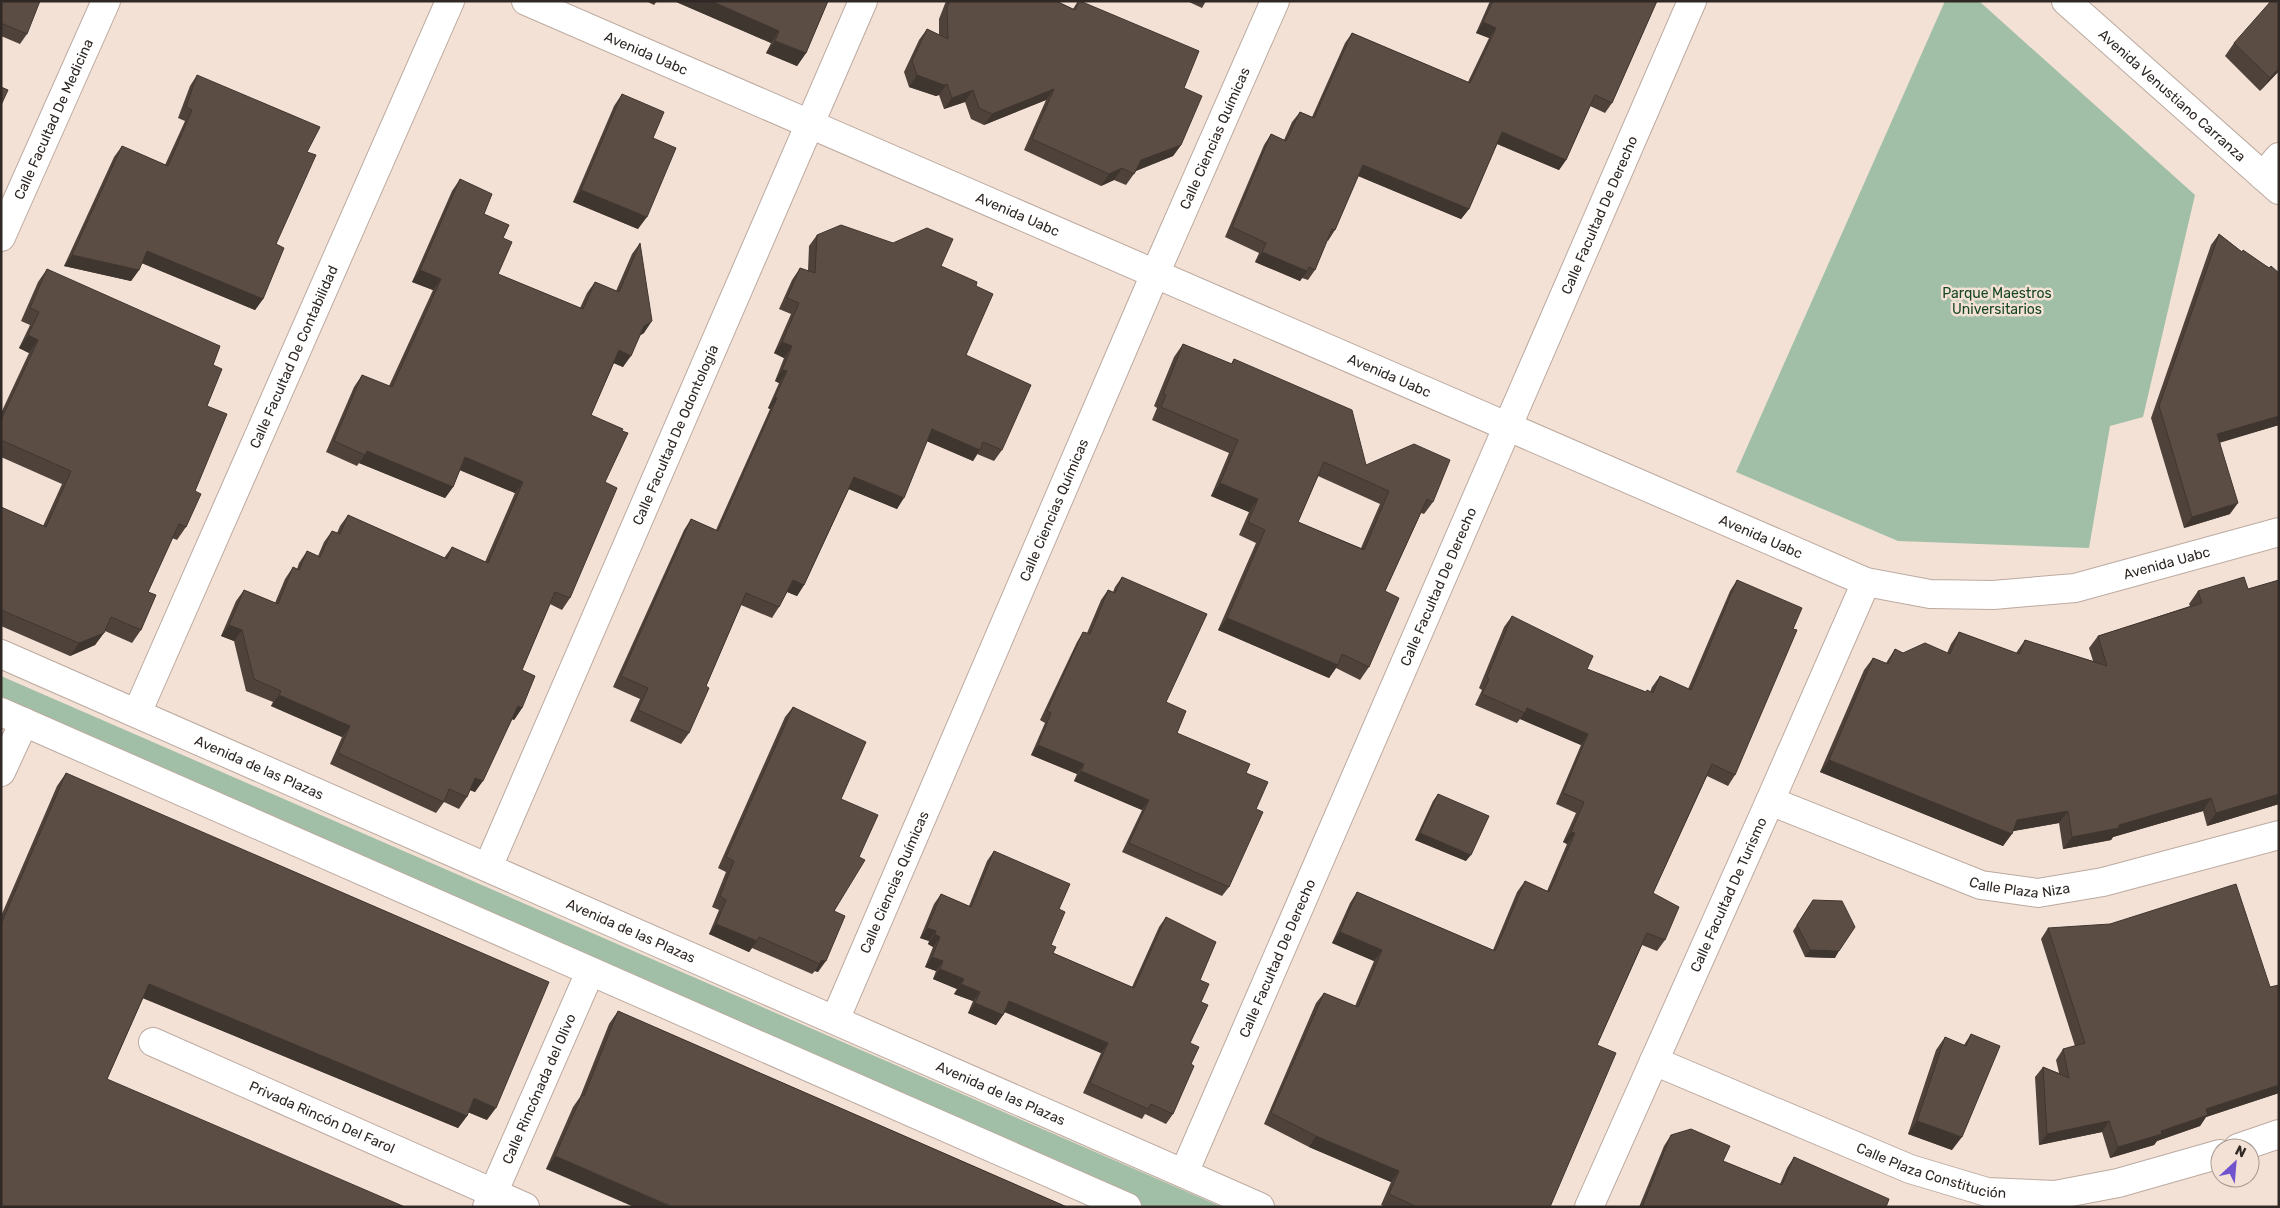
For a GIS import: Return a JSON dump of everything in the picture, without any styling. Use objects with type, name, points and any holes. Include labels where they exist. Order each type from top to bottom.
[{"type":"street","name":"Calle Facultad De Medicina","points":[[1,237],[106,1]]},
{"type":"street","name":"Calle Facultad De Contabilidad","points":[[137,713],[450,1]]},
{"type":"street","name":"Avenida Uabc","points":[[526,1],[1866,582],[1930,594],[1993,595],[2075,588],[2279,532]]},
{"type":"street","name":"Calle Facultad De Odontología","points":[[488,867],[863,1]]},
{"type":"street","name":"Calle Ciencias Químicas","points":[[835,1020],[1155,274],[1275,1]]},
{"type":"street","name":"Calle Facultad De Derecho","points":[[1184,1174],[1692,1]]},
{"type":"street","name":"Avenida Venustiano Carranza","points":[[2066,1],[2274,174]]},
{"type":"street","name":"Calle Facultad De Turismo","points":[[1589,1207],[1866,582]]},
{"type":"street","name":"Avenida de las Plazas","points":[[1,654],[1260,1207]]},
{"type":"street","points":[[1,772],[12,717],[1127,1207]]},
{"type":"street","name":"Calle Plaza Niza","points":[[1770,801],[1980,885],[2038,893],[2103,882],[2279,835]]},
{"type":"street","name":"Calle Rincónada del Olivo","points":[[490,1200],[590,972]]},
{"type":"street","name":"Privada Rincón Del Farol","points":[[152,1042],[490,1200],[525,1207]]},
{"type":"street","name":"Calle Plaza Constitución","points":[[1654,1061],[1910,1168],[1987,1192],[2055,1195],[2118,1184],[2210,1157]]},
{"type":"street","points":[[2260,1140],[2279,1134]]},
{"type":"green space","name":"Parque Maestros Universitarios","points":[[1945,1],[1979,1],[2195,195],[2143,417],[2110,426],[2089,548],[1898,541],[1736,472]]},
{"type":"green space","points":[[1,676],[1222,1207],[1105,1207],[1,702]]},
{"type":"building","points":[[1,1],[40,1],[27,34],[1,23]]},
{"type":"building","points":[[711,1],[828,1],[806,53],[775,41],[779,31]]},
{"type":"building","points":[[950,1],[1056,1],[1075,10],[1080,1],[1199,51],[1184,88],[1202,96],[1181,145],[1141,160],[1134,174],[1122,168],[1109,174],[1032,139],[1054,89],[992,114],[979,108],[973,90],[952,98],[947,84],[944,85],[917,75],[912,61],[927,29],[948,39],[947,7]]},
{"type":"building","points":[[1493,1],[1657,1],[1612,103],[1595,95],[1566,160],[1502,132],[1469,209],[1363,165],[1335,230],[1332,229],[1315,270],[1309,267],[1307,271],[1262,252],[1266,243],[1232,227],[1271,134],[1286,141],[1300,112],[1314,118],[1352,33],[1470,83],[1496,28],[1483,22]]},
{"type":"building","points":[[2271,1],[2279,1],[2279,68],[2270,78],[2234,43]]},
{"type":"building","points":[[197,75],[320,127],[307,152],[316,155],[276,244],[284,248],[263,299],[147,251],[139,270],[72,255],[122,146],[168,166],[192,110],[186,107]]},
{"type":"building","points":[[1,87],[8,90],[1,105]]},
{"type":"building","points":[[622,94],[664,112],[653,138],[676,148],[647,217],[581,190]]},
{"type":"building","points":[[460,179],[492,194],[484,214],[509,225],[503,238],[512,242],[498,274],[583,309],[595,282],[619,292],[640,243],[652,321],[644,326],[631,356],[619,350],[591,415],[628,433],[605,482],[617,488],[570,598],[555,592],[522,670],[535,676],[522,708],[518,706],[483,781],[475,778],[467,797],[449,789],[444,802],[338,753],[350,726],[279,695],[281,691],[254,679],[242,630],[229,625],[244,590],[278,604],[293,567],[299,570],[307,551],[320,557],[332,531],[340,534],[348,515],[447,559],[452,547],[488,563],[523,482],[465,457],[453,487],[367,451],[365,455],[334,441],[362,375],[392,387],[441,279],[420,270]]},
{"type":"building","points":[[841,225],[893,243],[927,228],[953,239],[941,266],[977,282],[976,286],[993,294],[966,355],[1031,385],[1002,450],[983,442],[980,450],[932,429],[904,498],[854,477],[804,585],[793,580],[779,607],[746,593],[706,686],[709,688],[689,733],[638,710],[648,688],[621,676],[691,519],[718,531],[777,398],[775,397],[787,371],[782,370],[792,346],[782,342],[799,303],[787,298],[800,268],[815,273],[817,235]]},
{"type":"building","points":[[2219,234],[2242,252],[2243,250],[2269,268],[2271,266],[2279,273],[2279,416],[2217,434],[2238,503],[2192,517],[2159,406]]},
{"type":"building","points":[[47,269],[220,346],[213,365],[222,369],[207,406],[227,414],[195,491],[201,494],[186,527],[179,524],[148,592],[156,595],[141,630],[111,617],[104,633],[79,643],[1,610],[1,507],[46,527],[71,471],[1,440],[1,420],[38,340],[28,335],[39,312],[30,308]]},
{"type":"building","points":[[1183,344],[1232,364],[1234,359],[1352,410],[1366,465],[1414,444],[1450,460],[1433,502],[1427,499],[1385,591],[1399,598],[1369,667],[1342,654],[1338,665],[1227,618],[1265,530],[1248,522],[1258,499],[1220,483],[1238,440],[1161,407],[1166,395],[1163,394]],"holes":[[[1324,462],[1389,491],[1364,550],[1298,522]]]},
{"type":"building","points":[[1122,577],[1207,614],[1166,702],[1186,711],[1177,733],[1250,764],[1246,773],[1268,782],[1256,809],[1263,812],[1229,887],[1129,843],[1149,800],[1081,771],[1084,764],[1038,745],[1051,713],[1047,711],[1083,632],[1090,634],[1108,590],[1115,593]]},
{"type":"building","points":[[2244,577],[2248,589],[2279,580],[2279,794],[2216,813],[2211,798],[2119,825],[2119,828],[2072,837],[2068,811],[2017,820],[2012,834],[1829,760],[1873,658],[1888,664],[1895,649],[1903,653],[1925,643],[1950,654],[1959,632],[2019,654],[2025,640],[2107,666],[2098,636],[2202,603],[2198,591]]},
{"type":"building","points":[[1737,580],[1802,608],[1793,629],[1797,630],[1735,775],[1712,764],[1653,893],[1679,907],[1665,940],[1647,933],[1597,1045],[1616,1053],[1550,1207],[1417,1207],[1389,1194],[1399,1171],[1316,1136],[1271,1113],[1324,993],[1358,1007],[1382,950],[1340,932],[1357,892],[1495,951],[1525,881],[1549,892],[1575,833],[1571,832],[1584,802],[1563,793],[1588,734],[1527,708],[1525,713],[1482,694],[1512,616],[1593,656],[1587,669],[1646,692],[1647,690],[1653,693],[1660,676],[1691,690]]},
{"type":"building","points":[[793,707],[866,742],[841,799],[878,815],[859,857],[865,860],[834,911],[845,916],[826,961],[821,960],[820,964],[759,937],[757,941],[716,924],[726,900],[720,896],[734,861],[726,857]]},
{"type":"building","points":[[66,773],[549,982],[496,1108],[474,1098],[467,1116],[149,984],[107,1079],[405,1207],[1,1207],[1,924]]},
{"type":"building","points":[[1438,794],[1489,816],[1471,855],[1420,833]]},
{"type":"building","points":[[994,851],[1070,884],[1059,909],[1065,912],[1051,945],[1056,947],[1053,953],[1134,988],[1166,917],[1216,942],[1200,980],[1209,984],[1201,1002],[1208,1005],[1190,1043],[1199,1047],[1191,1064],[1194,1066],[1173,1114],[1151,1104],[1148,1109],[1090,1083],[1108,1043],[1009,1001],[1003,1015],[975,1003],[980,992],[961,984],[964,979],[940,969],[943,961],[932,957],[940,937],[935,934],[936,931],[927,928],[941,894],[971,907]]},
{"type":"building","points":[[2236,884],[2270,987],[2279,985],[2279,1085],[2206,1109],[2208,1115],[2161,1131],[2162,1134],[2118,1147],[2109,1121],[2047,1134],[2043,1067],[2069,1078],[2063,1049],[2085,1043],[2048,928],[2110,924]]},
{"type":"building","points":[[1813,900],[1842,901],[1855,927],[1839,951],[1810,950],[1797,925]]},
{"type":"building","points":[[618,1011],[1067,1207],[673,1207],[555,1156],[582,1095],[584,1096]]},
{"type":"building","points":[[1971,1034],[2000,1046],[1962,1137],[1917,1121],[1945,1037],[1966,1046]]},
{"type":"building","points":[[1691,1129],[1730,1146],[1723,1161],[1782,1185],[1794,1157],[1889,1199],[1886,1207],[1642,1207],[1671,1135]]}]
